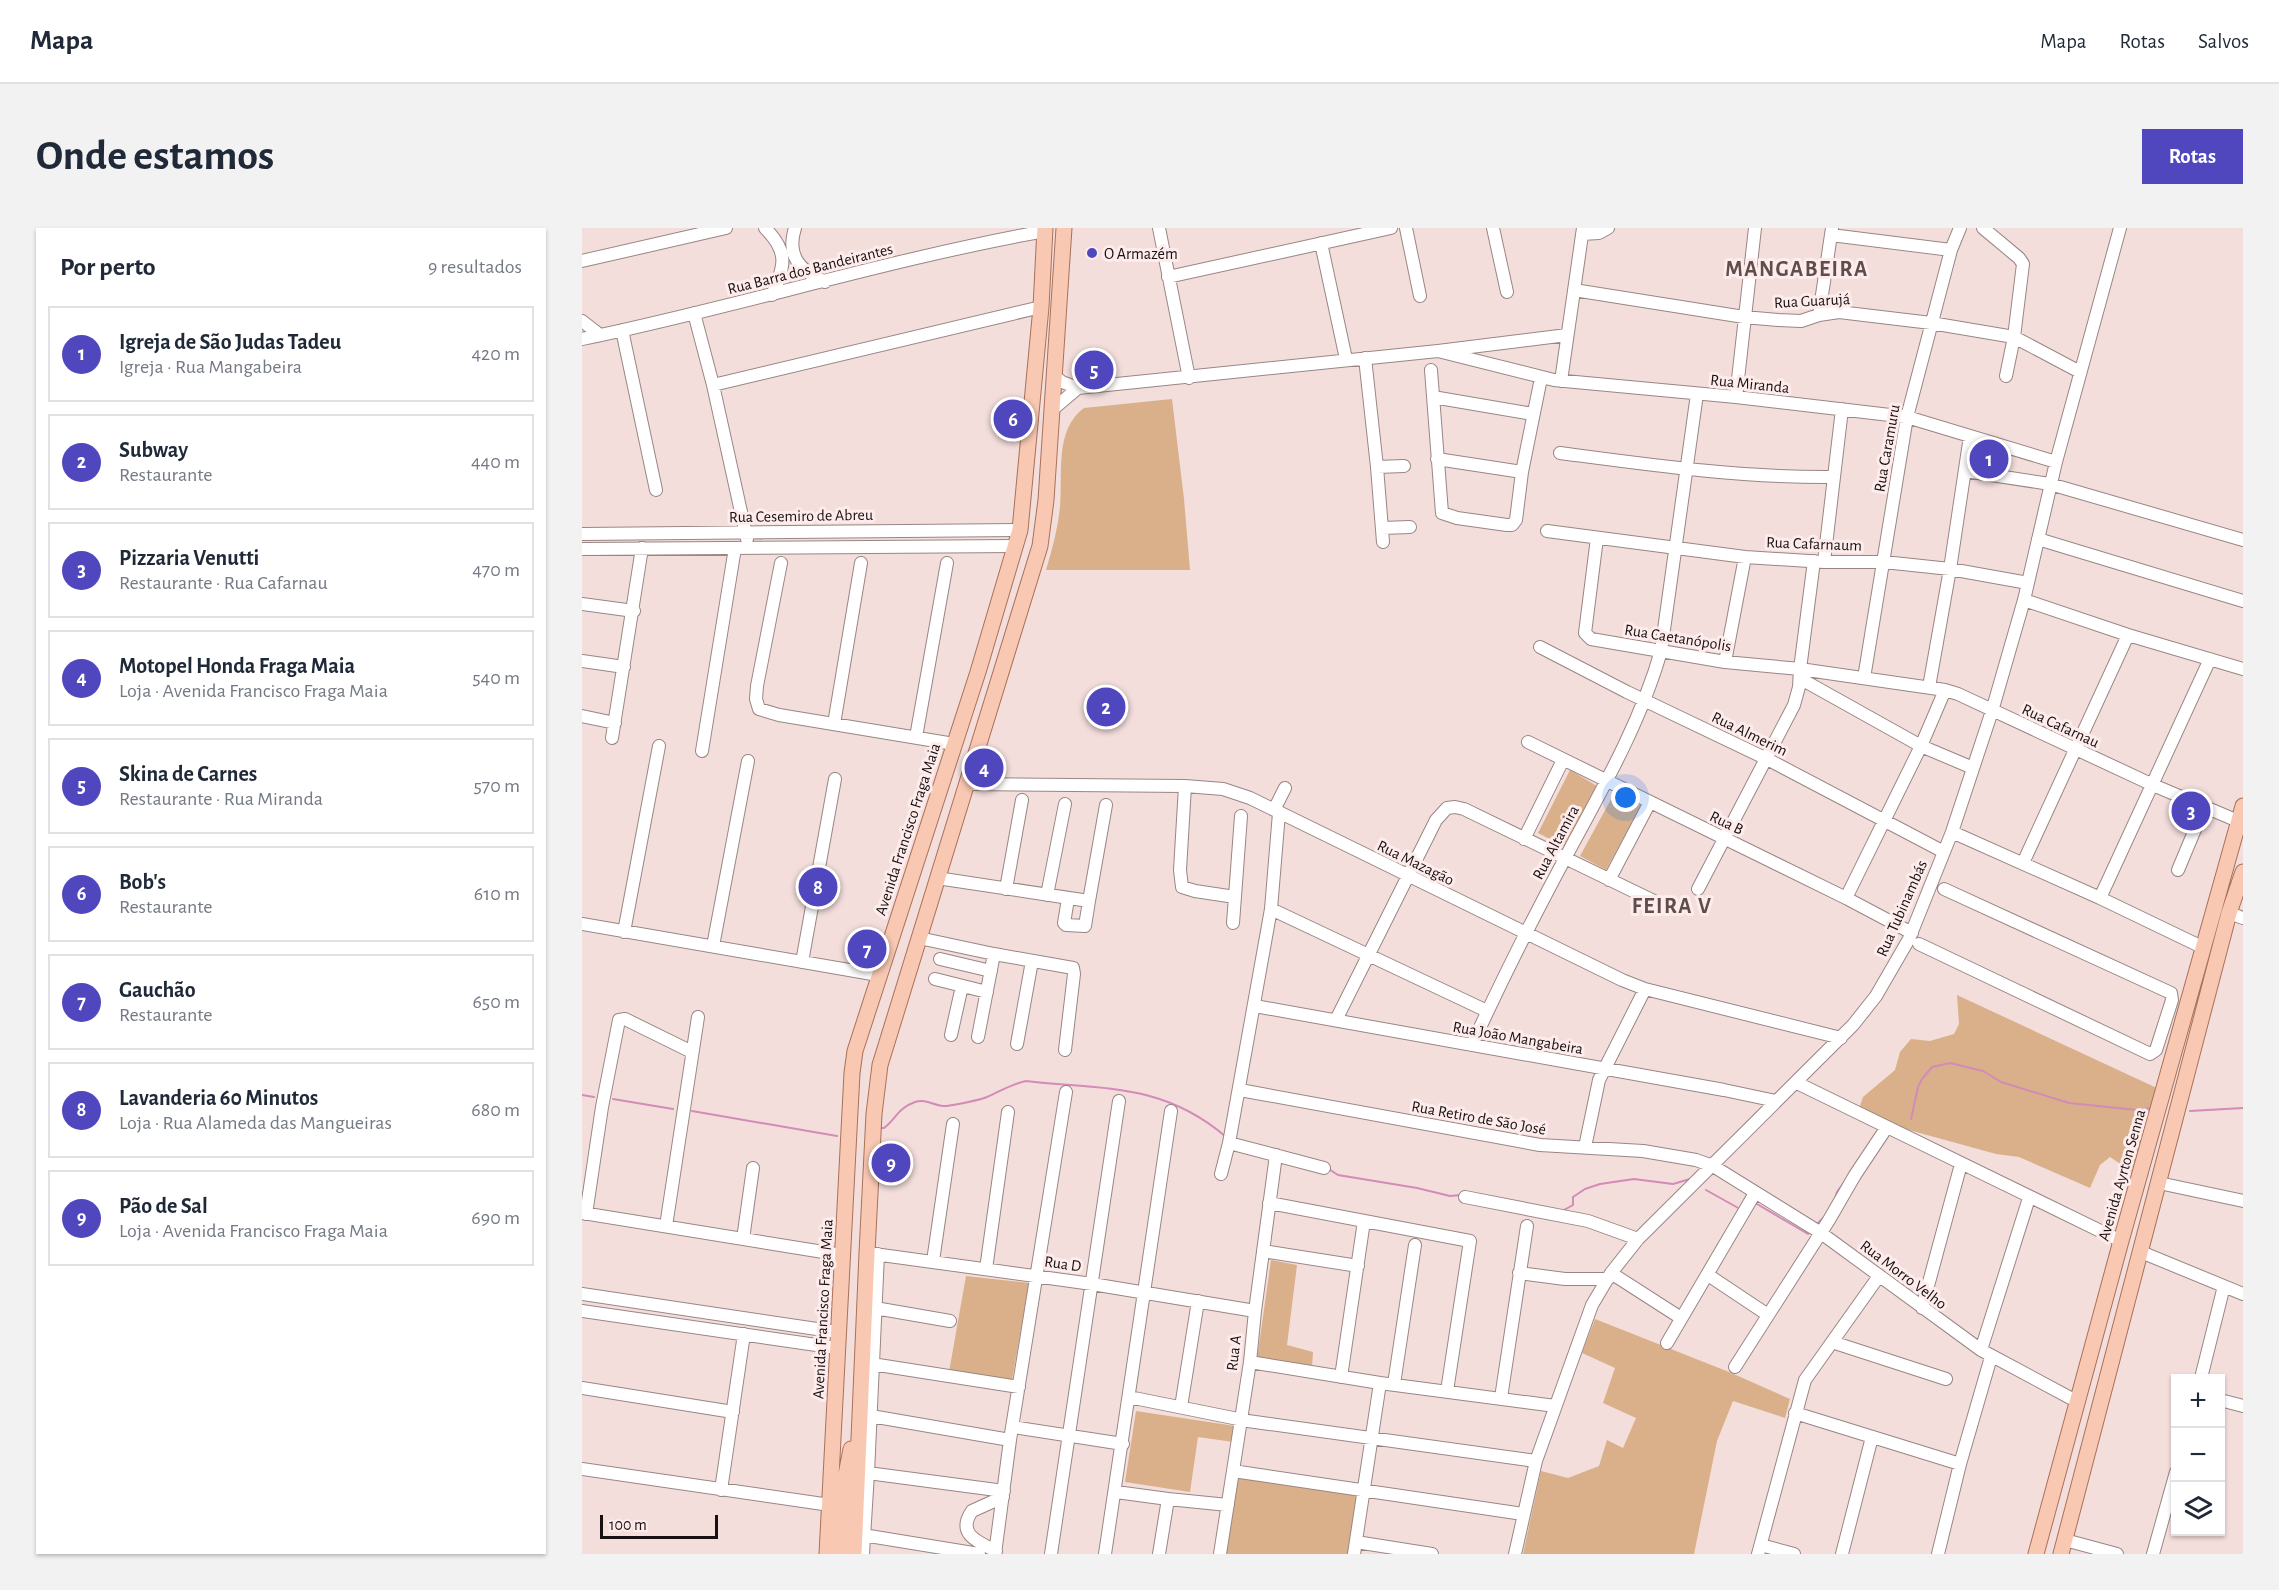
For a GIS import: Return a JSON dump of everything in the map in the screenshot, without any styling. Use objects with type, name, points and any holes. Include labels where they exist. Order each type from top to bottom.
[{"type":"main road","points":[[854,1554],[861,1390],[873,1253],[874,1114],[880,1065],[1037,555],[1044,521],[1064,228]]},
{"type":"main road","name":"Avenida Francisco Fraga Maia","points":[[827,1554],[837,1332],[855,1051],[978,672],[1020,530],[1041,307],[1045,229]]},
{"type":"main road","points":[[991,629],[991,645],[996,654],[1005,649],[1012,637]]},
{"type":"main road","points":[[978,672],[989,659],[995,657],[1000,659],[1001,670]]},
{"type":"main road","name":"Avenida Ayrton Senna","points":[[2036,1554],[2241,814]]},
{"type":"main road","points":[[2063,1547],[2159,1183],[2236,916],[2243,872],[2227,867]]},
{"type":"main road","points":[[836,1382],[844,1489],[841,1554]]},
{"type":"main road","points":[[844,1489],[861,1390]]},
{"type":"street","points":[[583,262],[676,234],[726,228]]},
{"type":"street","points":[[765,228],[803,268],[825,282]]},
{"type":"street","points":[[772,295],[795,228]]},
{"type":"street","points":[[1159,228],[1189,378]]},
{"type":"street","points":[[1168,277],[1391,228]]},
{"type":"street","points":[[1406,228],[1420,296]]},
{"type":"street","points":[[1493,228],[1507,292]]},
{"type":"street","points":[[1561,381],[1582,231],[1599,233],[1608,228]]},
{"type":"street","points":[[1736,398],[1755,228]]},
{"type":"street","name":"Rua Caramuru","points":[[1864,678],[1907,417],[1951,250],[1960,228]]},
{"type":"street","points":[[1983,228],[2023,264],[2014,336],[2006,376]]},
{"type":"street","name":"Rua Tubinambás","points":[[1515,1554],[1536,1461],[1592,1305],[1609,1276],[1638,1239],[1841,1038],[1876,996],[1912,933],[1952,832],[1992,711],[2024,600],[2050,484],[2120,228]]},
{"type":"street","name":"Rua Barra dos Bandeirantes","points":[[582,339],[1045,229]]},
{"type":"street","points":[[1819,315],[1832,231],[1951,250]]},
{"type":"street","points":[[1321,243],[1346,359]]},
{"type":"street","name":"Rua Guarujá","points":[[1574,290],[1744,317],[1801,321],[1839,312],[1931,322],[2014,336],[2080,372]]},
{"type":"street","points":[[713,385],[1041,307]]},
{"type":"street","points":[[694,313],[747,533],[741,548],[702,751]]},
{"type":"street","points":[[582,321],[600,335]]},
{"type":"street","points":[[622,330],[656,490]]},
{"type":"street","name":"Rua Miranda","points":[[1078,388],[1438,351],[1567,334]]},
{"type":"street","name":"Rua Miranda","points":[[1438,351],[1541,378],[1561,381],[1907,417],[2056,462]]},
{"type":"street","points":[[1365,358],[1383,542]]},
{"type":"street","points":[[1431,370],[1442,513],[1457,518],[1512,525],[1516,520],[1522,472],[1541,378]]},
{"type":"street","points":[[1052,410],[1078,388],[1062,382],[1053,375]]},
{"type":"street","name":"Rua Altamira","points":[[1472,1045],[1487,1011],[1606,780],[1644,700],[1661,651],[1697,394]]},
{"type":"street","points":[[1433,398],[1533,414]]},
{"type":"street","points":[[1698,889],[1794,705],[1834,477],[1842,409]]},
{"type":"street","points":[[1929,687],[1970,436]]},
{"type":"street","points":[[1560,453],[1755,475],[1834,477]]},
{"type":"street","points":[[1437,459],[1522,472]]},
{"type":"street","points":[[1377,467],[1404,466]]},
{"type":"street","points":[[1965,471],[2050,484],[2243,540]]},
{"type":"street","points":[[1382,528],[1410,527]]},
{"type":"street","name":"Rua Cesemiro de Abreu","points":[[582,533],[1020,530]]},
{"type":"street","points":[[863,547],[865,531]]},
{"type":"street","name":"Rua Cafarnaum","points":[[1547,531],[1745,557],[1819,562],[1884,562],[1950,569],[2028,583]]},
{"type":"street","name":"Rua Caetanópolis","points":[[1597,538],[1585,633],[1591,639],[1800,674],[1864,678]]},
{"type":"street","points":[[2038,539],[2243,601]]},
{"type":"street","name":"Rua Cesemiro de Abreu","points":[[582,549],[1016,546]]},
{"type":"street","points":[[612,738],[634,611],[642,548]]},
{"type":"street","points":[[1725,662],[1745,557]]},
{"type":"street","points":[[781,563],[757,686],[756,706],[759,710],[954,744]]},
{"type":"street","points":[[834,724],[861,563]]},
{"type":"street","points":[[916,737],[947,563]]},
{"type":"street","points":[[2024,600],[2243,669]]},
{"type":"street","points":[[582,604],[634,611]]},
{"type":"street","points":[[2023,863],[2128,634]]},
{"type":"street","name":"Rua Almerim","points":[[1540,647],[1767,759],[1944,852]]},
{"type":"street","points":[[2100,898],[2210,659]]},
{"type":"street","points":[[582,661],[624,667]]},
{"type":"street","points":[[1800,674],[1921,746],[1973,768]]},
{"type":"street","name":"Rua Cafarnau","points":[[1864,678],[1946,690],[2204,808],[2241,814]]},
{"type":"street","points":[[1846,898],[1885,822],[1946,690]]},
{"type":"street","points":[[582,716],[615,723]]},
{"type":"street","name":"Rua B","points":[[1528,742],[1846,898],[1912,933]]},
{"type":"street","points":[[624,932],[659,746]]},
{"type":"street","points":[[1524,838],[1563,760]]},
{"type":"street","points":[[713,946],[748,761]]},
{"type":"street","points":[[802,962],[835,779]]},
{"type":"street","name":"Rua Mazagão","points":[[966,784],[1185,786],[1221,784],[1252,796],[1276,812],[1526,934],[1645,989],[1841,1038]]},
{"type":"street","points":[[1185,786],[1180,870],[1182,887],[1235,897]]},
{"type":"street","points":[[1221,1174],[1231,1138],[1255,1006],[1271,909],[1276,812],[1285,788]]},
{"type":"street","points":[[1006,889],[1022,800]]},
{"type":"street","points":[[1609,880],[1650,802]]},
{"type":"street","points":[[1047,895],[1065,804]]},
{"type":"street","points":[[1068,899],[1064,923],[1085,926],[1106,805]]},
{"type":"street","points":[[1336,1020],[1406,875],[1442,811],[1455,807],[1464,809],[1662,905]]},
{"type":"street","points":[[2178,870],[2204,808]]},
{"type":"street","points":[[1233,922],[1241,816]]},
{"type":"street","points":[[1952,832],[2100,898],[2204,948]]},
{"type":"street","points":[[938,878],[1089,901]]},
{"type":"street","points":[[1919,944],[2150,1054],[2156,1050],[2172,1000],[2171,993],[1944,889]]},
{"type":"street","points":[[1271,909],[1487,1011]]},
{"type":"street","points":[[582,924],[878,975]]},
{"type":"street","points":[[919,938],[1071,967],[1074,970],[1065,1050]]},
{"type":"street","points":[[978,1037],[994,954]]},
{"type":"street","points":[[940,959],[991,971]]},
{"type":"street","points":[[1017,1044],[1032,961]]},
{"type":"street","points":[[935,979],[987,992]]},
{"type":"street","points":[[951,1035],[962,986]]},
{"type":"street","points":[[1585,1147],[1597,1087],[1645,989]]},
{"type":"street","name":"Rua João Mangabeira","points":[[1255,1006],[1776,1101]]},
{"type":"street","points":[[666,1226],[698,1017]]},
{"type":"street","points":[[692,1052],[625,1018],[619,1020],[584,1214],[842,1255]]},
{"type":"street","points":[[2159,1043],[2175,1048]]},
{"type":"street","points":[[1797,1083],[2121,1241]]},
{"type":"street","name":"Rua Retiro de São José","points":[[1240,1090],[1540,1145],[1643,1151],[1696,1160],[1713,1166]]},
{"type":"street","points":[[1003,1494],[972,1511],[965,1525],[972,1537],[996,1552],[1010,1440],[1066,1092]]},
{"type":"street","points":[[1052,1554],[1119,1101]]},
{"type":"street","points":[[1105,1554],[1172,1111]]},
{"type":"street","points":[[986,1269],[1008,1112]]},
{"type":"street","points":[[933,1261],[953,1124]]},
{"type":"street","points":[[1736,1367],[1887,1127]]},
{"type":"street","points":[[1231,1138],[1276,1155],[1324,1168]]},
{"type":"street","name":"Rua A","points":[[1220,1554],[1250,1362],[1276,1155]]},
{"type":"street","points":[[1922,1308],[1961,1164]]},
{"type":"street","name":"Rua Morro Velho","points":[[1713,1166],[1821,1233],[1986,1354],[2078,1402]]},
{"type":"street","points":[[743,1239],[753,1168]]},
{"type":"street","points":[[2159,1183],[2242,1198]]},
{"type":"street","points":[[1667,1343],[1755,1193]]},
{"type":"street","points":[[1465,1197],[1588,1221],[1638,1239]]},
{"type":"street","points":[[1938,1554],[1986,1354],[2029,1198]]},
{"type":"street","points":[[1269,1203],[1470,1241],[1447,1391]]},
{"type":"street","points":[[1341,1377],[1364,1221]]},
{"type":"street","points":[[1501,1398],[1527,1226]]},
{"type":"street","points":[[1394,1384],[1415,1245]]},
{"type":"street","points":[[1263,1251],[1358,1266]]},
{"type":"street","points":[[2141,1252],[2243,1294]]},
{"type":"street","points":[[863,1554],[875,1308],[873,1253]]},
{"type":"street","name":"Rua D","points":[[873,1253],[1092,1284],[1255,1311]]},
{"type":"street","points":[[1519,1273],[1565,1279],[1609,1276],[1681,1318]]},
{"type":"street","points":[[1708,1275],[1768,1315]]},
{"type":"street","points":[[1794,1554],[1759,1549],[1805,1380],[1879,1276]]},
{"type":"street","points":[[2202,1374],[2224,1286]]},
{"type":"street","points":[[582,1294],[837,1332]]},
{"type":"street","points":[[1181,1407],[1198,1301]]},
{"type":"street","points":[[875,1308],[950,1321]]},
{"type":"street","points":[[582,1311],[837,1348]]},
{"type":"street","points":[[721,1490],[744,1334]]},
{"type":"street","points":[[1832,1342],[1946,1379]]},
{"type":"street","points":[[1250,1362],[1380,1383],[1555,1406]]},
{"type":"street","points":[[872,1364],[1019,1387]]},
{"type":"street","points":[[1380,1383],[1355,1548],[1432,1554]]},
{"type":"street","points":[[582,1388],[733,1412]]},
{"type":"street","points":[[1129,1397],[1240,1419],[1536,1461]]},
{"type":"street","points":[[2225,1401],[2243,1406]]},
{"type":"street","points":[[1795,1413],[1960,1464]]},
{"type":"street","points":[[871,1416],[1010,1440]]},
{"type":"street","points":[[1013,1427],[1123,1444]]},
{"type":"street","points":[[1842,1554],[1872,1437]]},
{"type":"street","points":[[582,1469],[830,1505]]},
{"type":"street","points":[[1233,1471],[1523,1514]]},
{"type":"street","points":[[868,1473],[1003,1494]]},
{"type":"street","points":[[2152,1554],[2172,1482]]},
{"type":"street","points":[[1116,1492],[1227,1505]]},
{"type":"street","points":[[1159,1554],[1168,1499]]},
{"type":"street","points":[[863,1535],[979,1554]]},
{"type":"street","points":[[2063,1547],[2117,1554]]},
{"type":"shaded area","points":[[1172,399],[1190,570],[1046,570],[1059,515],[1064,440],[1074,417],[1084,408]]},
{"type":"shaded area","points":[[1570,770],[1597,786],[1565,847],[1538,833]]},
{"type":"shaded area","points":[[1615,792],[1641,806],[1606,870],[1580,856]]},
{"type":"shaded area","points":[[1957,995],[2159,1089],[2134,1173],[2110,1157],[2100,1165],[2090,1188],[2019,1157],[1996,1154],[1898,1127],[1859,1109],[1863,1097],[1895,1070],[1900,1052],[1911,1039],[1930,1041],[1954,1034],[1959,1024]]},
{"type":"shaded area","points":[[1271,1260],[1297,1265],[1287,1345],[1313,1352],[1312,1367],[1257,1359]]},
{"type":"shaded area","points":[[966,1276],[1029,1283],[1012,1380],[949,1372]]},
{"type":"shaded area","points":[[1595,1319],[1729,1372],[1790,1399],[1785,1418],[1733,1401],[1717,1441],[1694,1554],[1523,1554],[1541,1471],[1568,1478],[1599,1466],[1607,1440],[1623,1448],[1636,1418],[1603,1403],[1615,1368],[1582,1353]]},
{"type":"shaded area","points":[[1136,1411],[1235,1426],[1233,1442],[1198,1437],[1190,1492],[1125,1482]]},
{"type":"shaded area","points":[[1237,1477],[1358,1495],[1348,1554],[1224,1554]]},
{"type":"waterway","points":[[1911,1119],[1922,1079],[1932,1067],[1950,1063],[1983,1071],[2001,1082],[2069,1103],[2137,1110],[2151,1108]]},
{"type":"waterway","points":[[879,1128],[884,1128],[901,1110],[915,1102],[923,1101],[943,1106],[961,1104],[984,1098],[1026,1081],[1105,1088],[1154,1097],[1178,1106],[1225,1136]]},
{"type":"waterway","points":[[582,1095],[594,1097]]},
{"type":"waterway","points":[[613,1099],[673,1109]]},
{"type":"waterway","points":[[2190,1111],[2243,1108]]},
{"type":"waterway","points":[[692,1111],[837,1136]]},
{"type":"waterway","points":[[1327,1168],[1338,1175],[1450,1196],[1461,1195]]},
{"type":"waterway","points":[[1564,1210],[1573,1205],[1573,1197],[1585,1189],[1600,1184],[1634,1179],[1673,1184],[1690,1179]]},
{"type":"waterway","points":[[1835,1199],[1845,1181]]},
{"type":"waterway","points":[[1706,1190],[1740,1209]]},
{"type":"waterway","points":[[1757,1204],[1808,1234]]},
{"type":"waterway","points":[[1818,1223],[1824,1217]]},
{"type":"place","name":"O Armazém","points":[[1092,253]]},
{"type":"place","name":"Skina de Carnes","points":[[1094,370]]},
{"type":"place","name":"Bob's","points":[[1013,419]]},
{"type":"place","name":"Igreja de São Judas Tadeu","points":[[1989,459]]},
{"type":"place","name":"Subway","points":[[1106,707]]},
{"type":"place","name":"Motopel Honda Fraga Maia","points":[[984,768]]},
{"type":"place","name":"Pizzaria Venutti","points":[[2191,811]]},
{"type":"place","name":"Lavanderia 60 Minutos","points":[[818,887]]},
{"type":"place","name":"Gauchão","points":[[867,949]]},
{"type":"place","name":"Pão de Sal","points":[[891,1163]]},
{"type":"district","name":"MANGABEIRA","points":[[1797,268]]},
{"type":"district","name":"FEIRA V","points":[[1672,905]]}]
